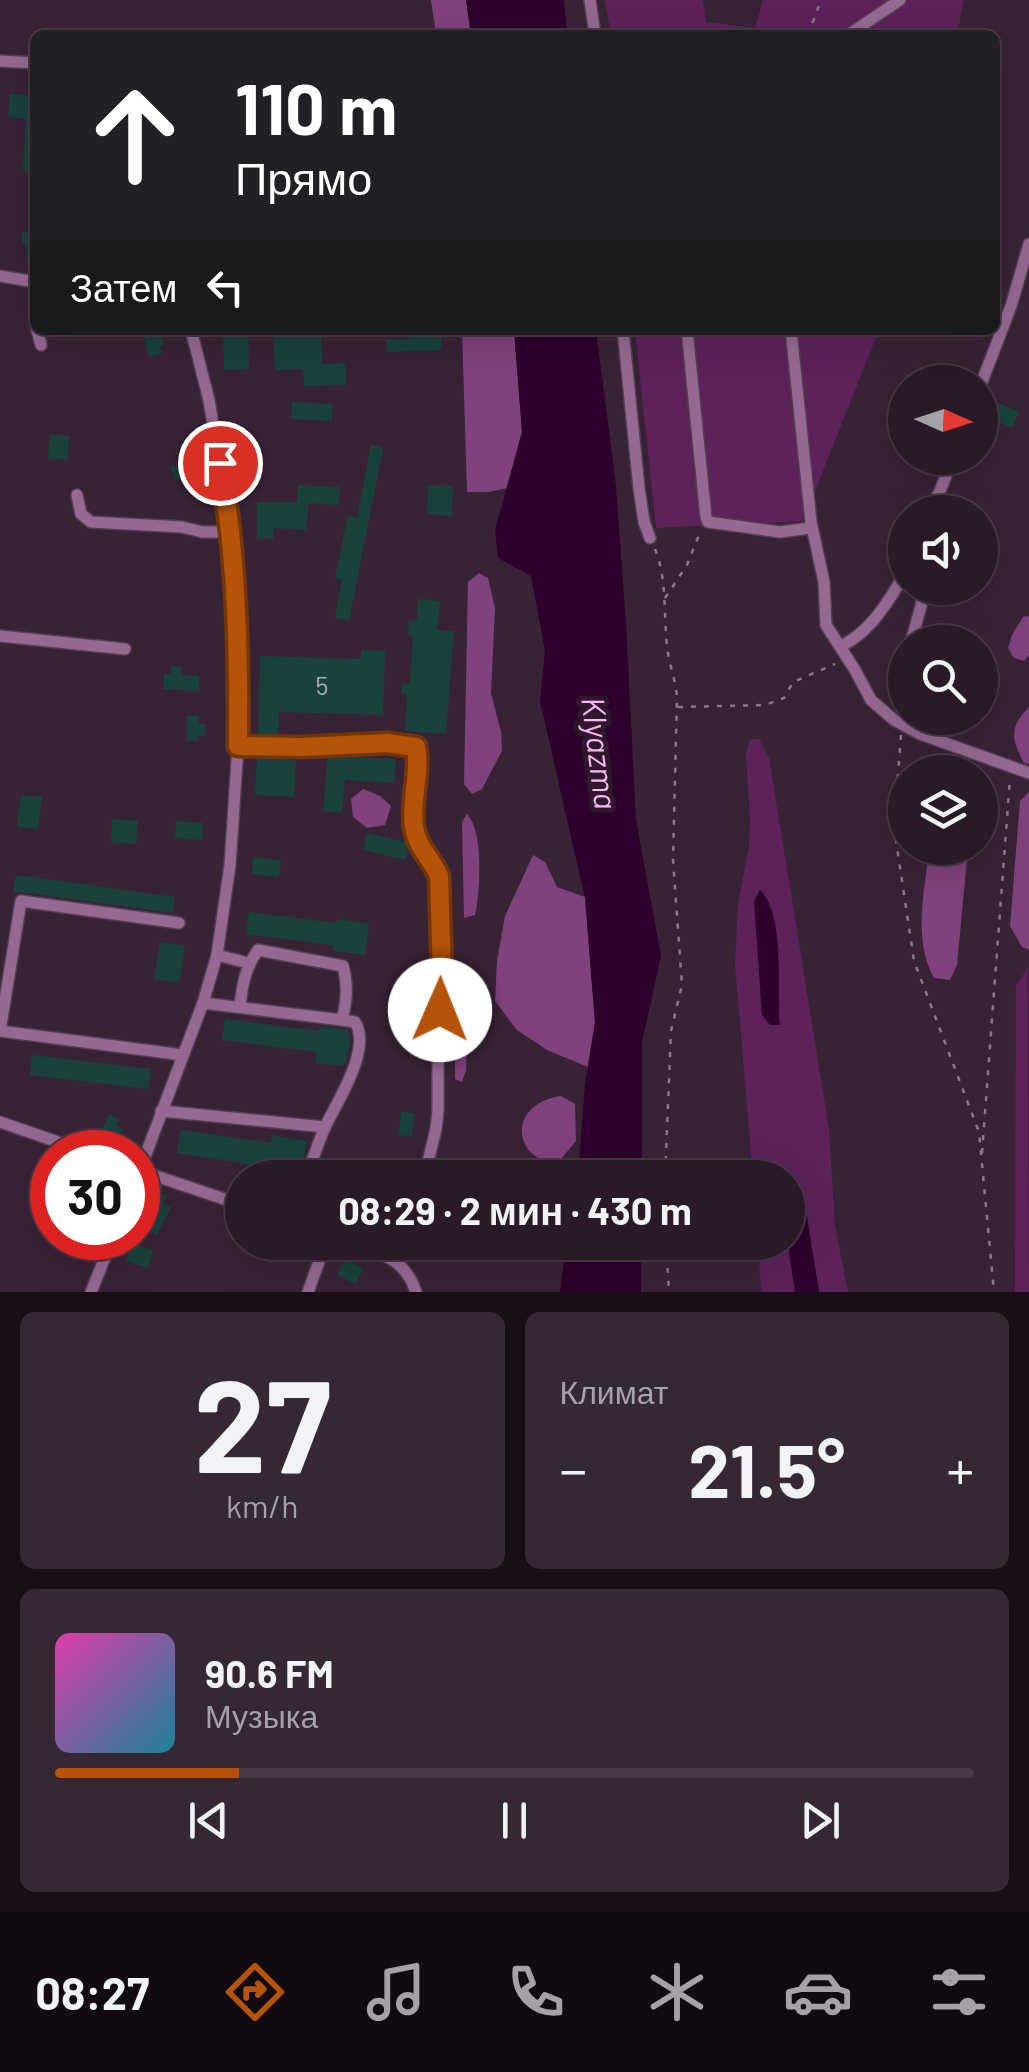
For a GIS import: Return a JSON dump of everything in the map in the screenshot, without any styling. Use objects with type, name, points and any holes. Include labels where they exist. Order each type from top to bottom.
[{"type":"street","points":[[590,0],[594,30]]},
{"type":"street","points":[[855,30],[900,0]]},
{"type":"street","points":[[0,62],[30,63]]},
{"type":"street","points":[[1000,335],[1029,244]]},
{"type":"street","points":[[0,276],[30,281]]},
{"type":"street","points":[[39,335],[41,345]]},
{"type":"street","points":[[154,1130],[203,1003],[217,955],[230,864],[238,746],[231,532],[209,400],[192,335]]},
{"type":"street","points":[[623,335],[638,488],[650,538]]},
{"type":"street","points":[[688,335],[708,522],[780,532],[811,525]]},
{"type":"street","points":[[792,335],[811,525],[824,582],[826,625],[871,700],[888,710]]},
{"type":"street","points":[[988,365],[1000,335]]},
{"type":"street","points":[[78,495],[81,514],[90,522],[231,532]]},
{"type":"street","points":[[840,646],[863,633],[888,597]]},
{"type":"street","points":[[0,636],[126,649]]},
{"type":"street","points":[[923,735],[1029,773]]},
{"type":"street","points":[[238,746],[387,743],[416,747],[414,830],[421,850],[439,876],[442,976],[438,1111],[428,1160]]},
{"type":"street","points":[[179,923],[21,901],[0,1031],[183,1056]]},
{"type":"street","points":[[240,1008],[248,962],[258,950],[343,966],[347,999],[342,1020]]},
{"type":"street","points":[[217,955],[248,962]]},
{"type":"street","points":[[203,1003],[355,1022],[359,1028],[359,1048],[350,1078],[313,1160]]},
{"type":"street","points":[[161,1112],[326,1127]]},
{"type":"street","points":[[0,1122],[30,1132]]},
{"type":"street","points":[[160,1179],[225,1200]]},
{"type":"street","points":[[91,1292],[103,1260]]},
{"type":"street","points":[[308,1292],[320,1260]]},
{"type":"street","points":[[391,1260],[410,1274],[416,1292]]},
{"type":"path","points":[[810,30],[821,0]]},
{"type":"path","points":[[664,598],[687,565],[702,528]]},
{"type":"path","points":[[650,538],[660,561],[676,708],[673,860],[682,985],[671,1031],[666,1160]]},
{"type":"path","points":[[676,708],[765,705],[784,698],[794,682],[848,659]]},
{"type":"path","points":[[904,735],[894,826],[914,961],[979,1132],[994,1292]]},
{"type":"path","points":[[981,1158],[1011,771]]},
{"type":"path","points":[[667,1260],[668,1292]]},
{"type":"shaded area","points":[[431,0],[466,0],[470,30],[435,30]]},
{"type":"shaded area","points":[[605,0],[703,0],[706,22],[755,28],[763,0],[964,0],[958,30],[610,30]]},
{"type":"shaded area","points":[[462,335],[514,335],[522,432],[507,488],[467,492]]},
{"type":"shaded area","points":[[636,335],[877,335],[803,521],[656,528]]},
{"type":"shaded area","points":[[479,573],[488,578],[495,608],[491,693],[502,751],[482,789],[472,794],[464,784],[468,582]]},
{"type":"shaded area","points":[[1029,616],[1029,655],[1024,661],[1014,658],[1008,648],[1023,617]]},
{"type":"shaded area","points":[[1029,707],[1029,764],[1020,755],[1014,734]]},
{"type":"shaded area","points":[[750,739],[759,739],[769,758],[829,1129],[835,1226],[848,1292],[819,1292],[805,1204],[805,1160],[752,1160],[735,964],[738,905],[749,845],[746,754]]},
{"type":"shaded area","points":[[363,789],[391,806],[385,825],[367,828],[353,817],[351,799]]},
{"type":"shaded area","points":[[1029,792],[1029,950],[1022,947],[1010,926],[1020,801]]},
{"type":"shaded area","points":[[467,814],[476,834],[479,877],[475,915],[464,918],[462,822]]},
{"type":"shaded area","points":[[533,855],[545,862],[557,887],[585,897],[595,1022],[588,1067],[547,1050],[517,1030],[495,1001],[505,916]]},
{"type":"shaded area","points":[[927,865],[966,865],[957,965],[950,980],[934,978],[924,947]]},
{"type":"shaded area","points":[[1028,967],[1029,1292],[1015,1292],[1016,986]]},
{"type":"shaded area","points":[[461,991],[469,1001],[462,1082],[455,1079],[456,997]]},
{"type":"shaded area","points":[[561,1096],[575,1104],[576,1141],[560,1160],[541,1160],[527,1148],[522,1127],[535,1106]]},
{"type":"shaded area","points":[[759,1260],[790,1260],[795,1292],[761,1292]]},
{"type":"water","points":[[466,0],[564,0],[567,30],[470,30]]},
{"type":"water","name":"Klyazma","points":[[514,335],[597,335],[616,486],[636,820],[661,956],[642,1042],[642,1160],[579,1160],[595,1022],[585,898],[540,701],[545,651],[531,576],[498,558],[495,530],[522,432]]},
{"type":"water","points":[[760,890],[774,917],[777,934],[780,1025],[770,1025],[762,1015],[754,901]]},
{"type":"water","points":[[805,1204],[819,1292],[795,1292],[790,1260],[805,1260]]},
{"type":"water","points":[[564,1260],[641,1260],[641,1292],[560,1292]]},
{"type":"building","points":[[10,94],[30,96],[30,172],[23,171],[26,119],[8,117]]},
{"type":"building","points":[[22,232],[30,232],[30,263],[26,245],[22,245]]},
{"type":"building","points":[[143,335],[162,335],[162,353],[149,357]]},
{"type":"building","points":[[223,335],[248,335],[249,369],[224,370]]},
{"type":"building","points":[[273,335],[321,335],[322,364],[345,363],[346,385],[304,386],[303,369],[275,370]]},
{"type":"building","points":[[409,335],[441,335],[442,350],[387,352],[386,340],[409,339]]},
{"type":"building","points":[[292,402],[332,404],[332,421],[291,419]]},
{"type":"building","points":[[998,403],[1019,412],[1012,428],[998,422]]},
{"type":"building","points":[[50,434],[69,436],[68,460],[48,458]]},
{"type":"building","points":[[371,445],[383,448],[349,621],[335,618],[342,580],[335,578],[348,516],[357,518]]},
{"type":"building","points":[[193,462],[195,476],[174,480],[171,466]]},
{"type":"building","points":[[298,485],[340,487],[339,505],[309,503],[306,530],[274,528],[273,539],[257,538],[257,502],[297,502]]},
{"type":"building","points":[[428,485],[453,486],[452,516],[427,514]]},
{"type":"building","points":[[418,599],[440,601],[437,630],[454,631],[446,734],[405,731],[407,694],[401,694],[402,683],[410,684],[413,637],[408,636],[409,621],[417,621]]},
{"type":"building","points":[[361,650],[385,651],[383,715],[279,712],[278,737],[258,737],[260,656],[361,659]]},
{"type":"building","points":[[171,666],[182,667],[181,675],[199,676],[199,691],[163,689],[164,674],[171,674]]},
{"type":"building","points":[[187,716],[199,716],[199,724],[205,724],[205,736],[197,736],[197,741],[187,741]]},
{"type":"building","points":[[328,755],[396,759],[394,783],[345,780],[342,813],[323,811]]},
{"type":"building","points":[[257,757],[296,760],[294,797],[255,795]]},
{"type":"building","points":[[21,795],[42,797],[38,829],[17,827]]},
{"type":"building","points":[[112,819],[138,821],[136,844],[111,842]]},
{"type":"building","points":[[176,821],[203,823],[202,840],[175,838]]},
{"type":"building","points":[[367,833],[409,843],[406,860],[363,850]]},
{"type":"building","points":[[253,857],[281,860],[279,877],[252,874]]},
{"type":"building","points":[[16,875],[175,897],[173,913],[13,893]]},
{"type":"building","points":[[249,912],[369,924],[365,955],[333,951],[333,945],[246,934]]},
{"type":"building","points":[[160,942],[185,946],[179,983],[154,979]]},
{"type":"building","points":[[225,1019],[319,1031],[320,1027],[348,1030],[350,1045],[344,1066],[315,1063],[317,1052],[222,1040]]},
{"type":"building","points":[[406,1032],[422,1033],[421,1052],[404,1051]]},
{"type":"building","points":[[32,1055],[151,1069],[148,1089],[30,1075]]},
{"type":"building","points":[[401,1112],[414,1113],[412,1137],[399,1135]]},
{"type":"building","points":[[109,1114],[119,1119],[116,1125],[124,1129],[124,1130],[102,1130]]},
{"type":"building","points":[[181,1130],[271,1143],[272,1135],[307,1141],[302,1160],[225,1160],[177,1153]]},
{"type":"building","points":[[160,1193],[166,1196],[163,1203],[171,1207],[160,1229]]},
{"type":"building","points":[[126,1260],[150,1260],[148,1268]]},
{"type":"building","points":[[344,1260],[363,1268],[356,1284],[337,1275]]},
{"type":"route","points":[[220,463],[231,535],[238,746],[387,743],[416,747],[414,830],[421,850],[439,876],[440,1010]]}]
